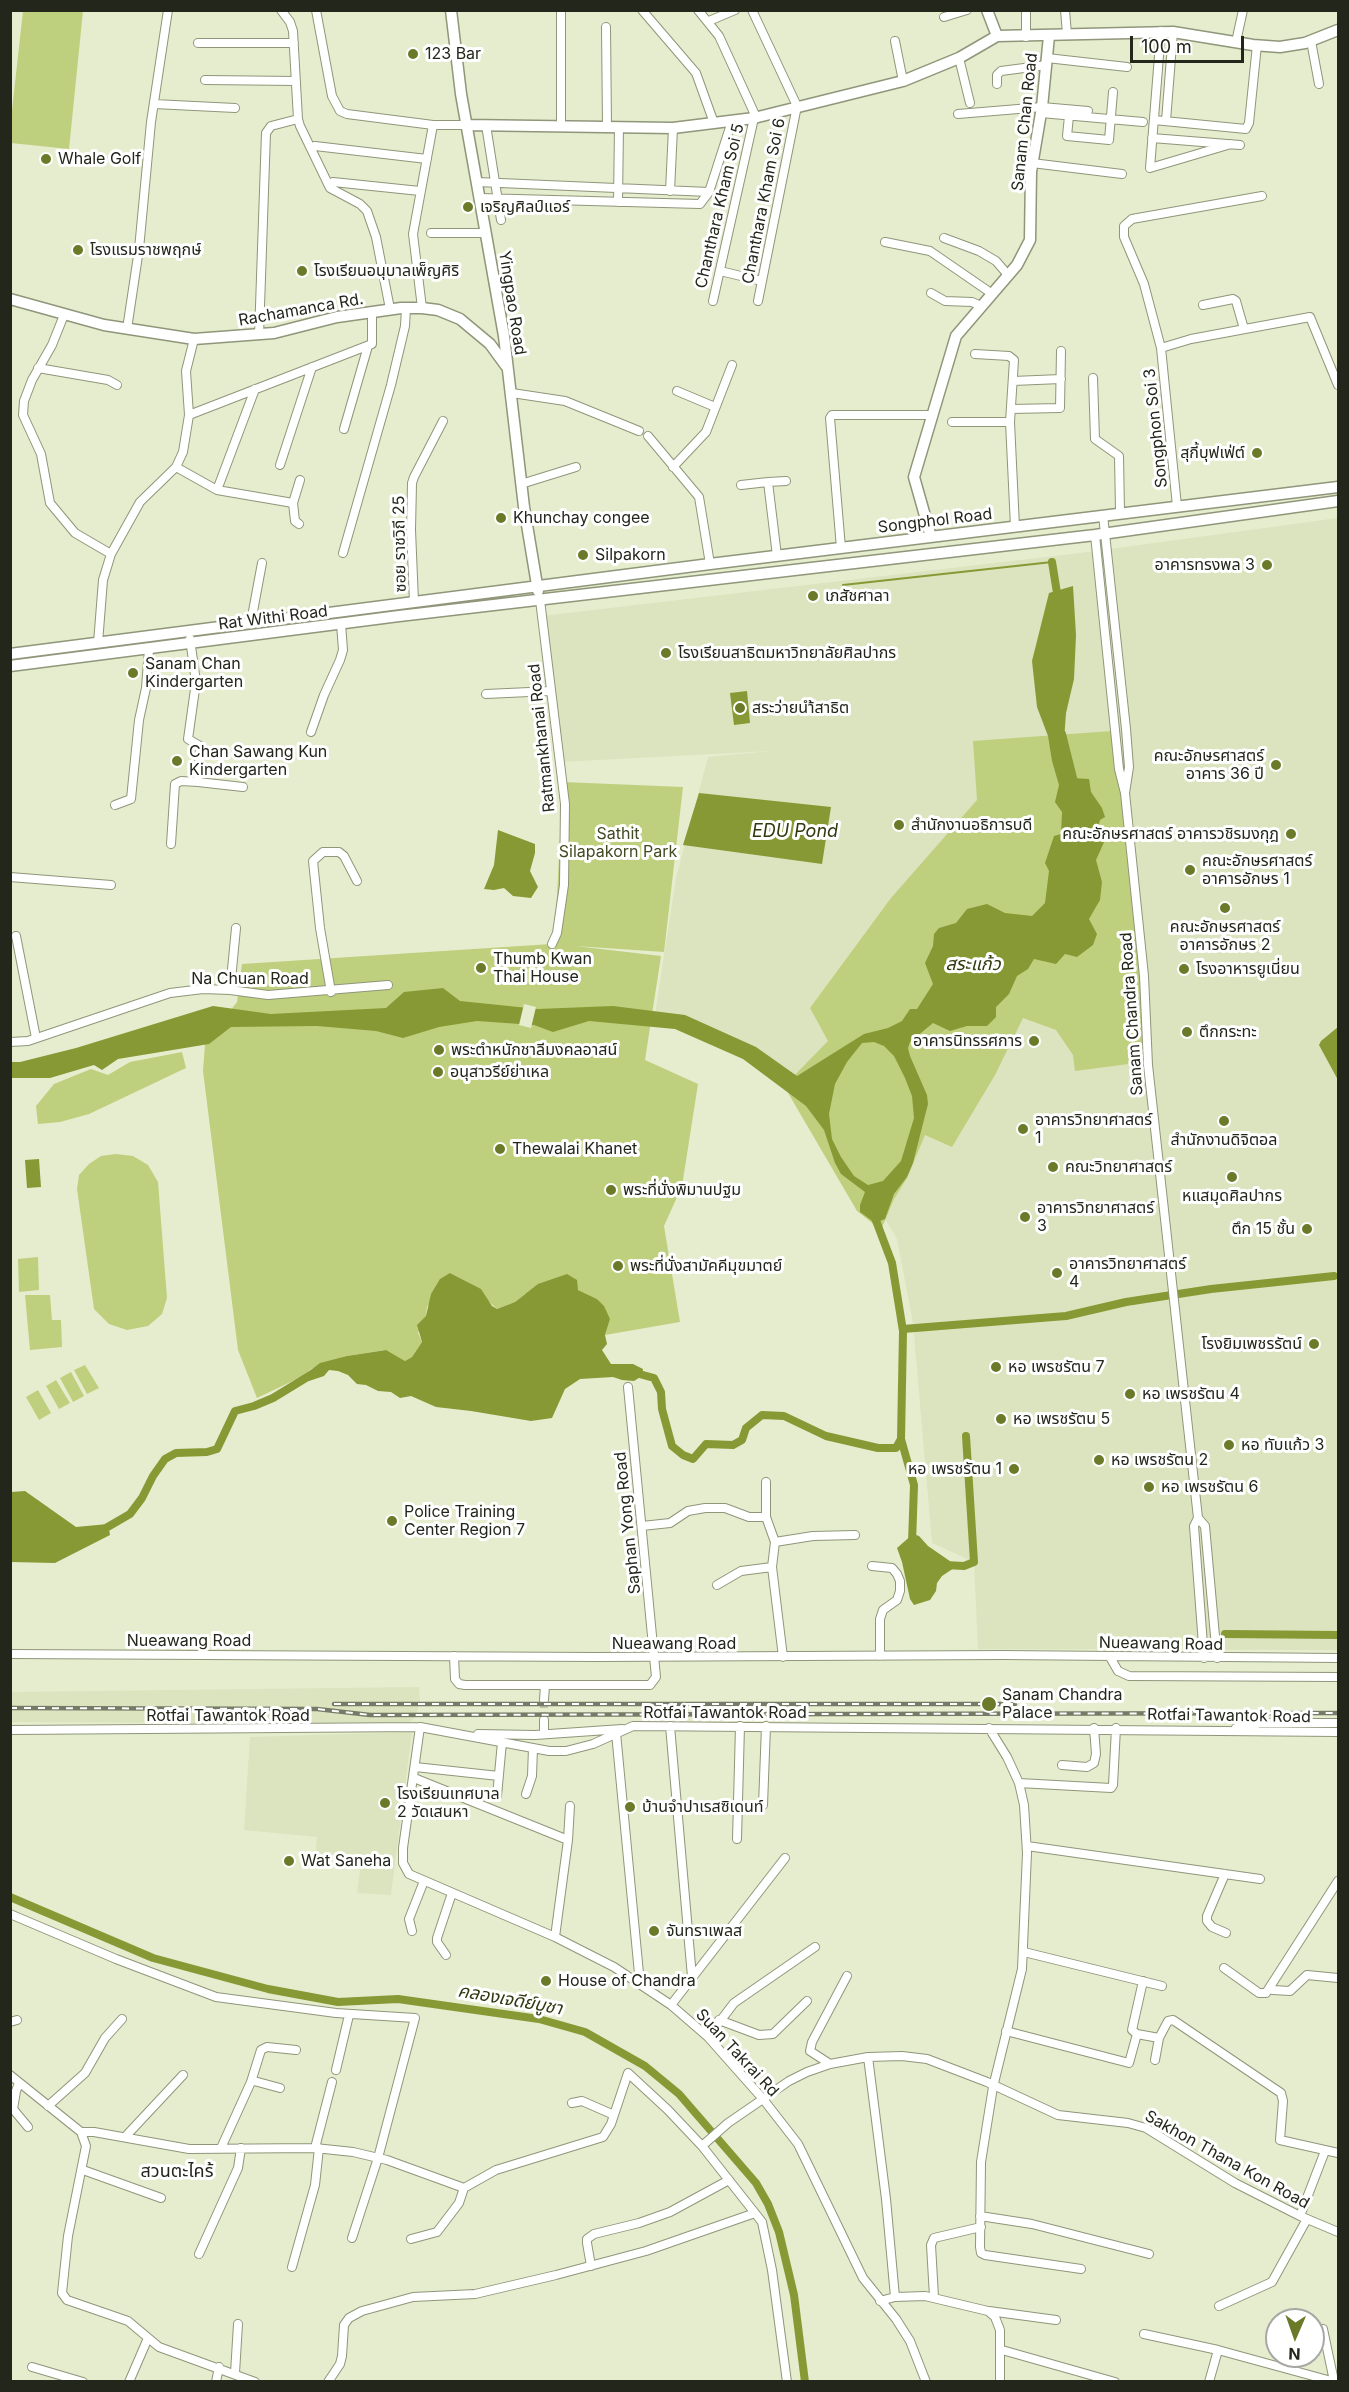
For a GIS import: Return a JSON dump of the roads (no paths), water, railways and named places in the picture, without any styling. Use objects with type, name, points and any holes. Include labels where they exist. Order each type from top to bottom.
[{"type":"main road","name":"Yingpao Road","points":[[451,10],[467,125],[504,336],[521,484],[540,600]]},
{"type":"main road","points":[[987,10],[997,36]]},
{"type":"main road","points":[[467,125],[673,128],[732,121],[903,81],[959,58],[997,36],[1167,32],[1280,47],[1311,41],[1338,30]]},
{"type":"main road","name":"Sanam Chan Road","points":[[926,555],[927,537],[914,482],[956,336],[1008,275],[1024,254],[1030,240],[1032,164],[1041,110],[1049,36]]},
{"type":"main road","name":"Rachamanca Rd.","points":[[10,299],[64,315],[127,329],[194,339],[274,333],[337,317],[390,309],[438,310],[460,319],[490,344],[506,366]]},
{"type":"main road","name":"Songphol Road","points":[[536,586],[1120,512],[1338,487]]},
{"type":"main road","name":"Songphol Road","points":[[540,600],[1100,534],[1338,501]]},
{"type":"main road","name":"Rat Withi Road","points":[[10,666],[149,649],[251,622],[536,586]]},
{"type":"main road","name":"Rat Withi Road","points":[[10,654],[99,644],[341,624],[540,600]]},
{"type":"main road","points":[[24,652],[26,664]]},
{"type":"street","points":[[127,329],[154,104],[168,10]]},
{"type":"street","points":[[281,10],[290,22],[294,43],[298,119],[313,145],[330,188],[360,204],[367,211],[376,237],[390,309]]},
{"type":"street","points":[[316,10],[332,96],[340,111],[347,114],[434,125],[467,125]]},
{"type":"street","points":[[561,10],[561,125]]},
{"type":"street","points":[[642,10],[696,73],[714,123]]},
{"type":"street","points":[[698,10],[719,36],[755,117]]},
{"type":"street","points":[[708,21],[735,10]]},
{"type":"street","points":[[752,10],[797,106]]},
{"type":"street","points":[[944,16],[967,10]]},
{"type":"street","points":[[1026,10],[1026,37]]},
{"type":"street","points":[[1065,10],[1067,34]]},
{"type":"street","points":[[1236,42],[1243,10]]},
{"type":"street","points":[[606,27],[607,126]]},
{"type":"street","points":[[1167,32],[1154,120],[1150,168],[1231,144]]},
{"type":"street","points":[[1166,122],[1167,32]]},
{"type":"street","points":[[895,41],[903,81]]},
{"type":"street","points":[[1311,41],[1319,84]]},
{"type":"street","points":[[198,43],[294,43]]},
{"type":"street","points":[[1154,120],[1246,129],[1249,123],[1257,45]]},
{"type":"street","points":[[959,58],[970,102]]},
{"type":"street","points":[[997,84],[997,75],[1001,71],[1047,62],[1127,67]]},
{"type":"street","points":[[205,80],[296,81]]},
{"type":"street","points":[[1069,116],[1067,136],[1109,140],[1113,92]]},
{"type":"street","points":[[154,104],[235,108]]},
{"type":"street","name":"Chanthara Kham Soi 6","points":[[758,301],[797,106]]},
{"type":"street","points":[[1041,110],[1069,116],[1143,122]]},
{"type":"street","points":[[958,114],[1041,110],[1088,111]]},
{"type":"street","name":"Chanthara Kham Soi 5","points":[[713,301],[755,117]]},
{"type":"street","points":[[259,335],[266,133],[271,126],[298,119]]},
{"type":"street","points":[[480,198],[700,204],[709,192],[732,121]]},
{"type":"street","points":[[422,308],[413,234],[434,125]]},
{"type":"street","points":[[486,125],[501,220]]},
{"type":"street","points":[[618,202],[619,127]]},
{"type":"street","points":[[670,191],[673,128]]},
{"type":"street","points":[[1152,138],[1240,145]]},
{"type":"street","points":[[313,145],[427,159]]},
{"type":"street","points":[[1032,164],[1122,174]]},
{"type":"street","points":[[333,182],[420,191]]},
{"type":"street","points":[[477,182],[709,192]]},
{"type":"street","name":"Songphon Soi 3","points":[[1177,506],[1161,348],[1144,284],[1124,237],[1124,226],[1132,219],[1262,196]]},
{"type":"street","points":[[431,232],[486,233]]},
{"type":"street","points":[[944,238],[979,250],[996,261],[1008,275]]},
{"type":"street","points":[[885,242],[930,251],[991,293]]},
{"type":"street","points":[[720,272],[762,281]]},
{"type":"street","points":[[931,293],[945,301],[972,302],[981,306]]},
{"type":"street","points":[[1203,305],[1236,301],[1244,329]]},
{"type":"street","points":[[343,553],[391,385],[405,326],[406,308]]},
{"type":"street","points":[[189,415],[368,346],[373,342],[372,312]]},
{"type":"street","points":[[64,315],[24,401],[23,415],[41,454],[50,503],[75,533],[111,554]]},
{"type":"street","points":[[1161,348],[1191,339],[1310,317],[1338,385]]},
{"type":"street","points":[[490,344],[498,342],[504,336]]},
{"type":"street","points":[[99,644],[103,580],[111,554],[140,502],[176,467],[183,452],[189,415],[186,371],[194,339]]},
{"type":"street","points":[[344,429],[368,346]]},
{"type":"street","points":[[1011,409],[1058,410],[1061,404],[1061,351]]},
{"type":"street","points":[[975,354],[1013,358],[1010,422],[1015,527]]},
{"type":"street","points":[[673,467],[704,435],[732,365]]},
{"type":"street","points":[[280,465],[312,367]]},
{"type":"street","points":[[38,368],[108,380],[117,385]]},
{"type":"street","points":[[1093,378],[1095,439],[1119,456],[1120,512]]},
{"type":"street","points":[[1013,381],[1061,379]]},
{"type":"street","points":[[217,490],[255,389]]},
{"type":"street","points":[[677,391],[715,407]]},
{"type":"street","points":[[512,393],[566,401],[639,431]]},
{"type":"street","points":[[841,548],[830,418],[832,415],[933,415]]},
{"type":"street","name":"ซอย ราชวิถี 25","points":[[414,602],[411,531],[412,483],[443,421]]},
{"type":"street","points":[[952,422],[1010,422]]},
{"type":"street","points":[[648,436],[699,497],[710,564]]},
{"type":"street","points":[[176,467],[217,490],[293,503]]},
{"type":"street","points":[[521,484],[576,467]]},
{"type":"street","points":[[298,524],[294,519],[293,503],[300,480]]},
{"type":"street","points":[[741,485],[786,481]]},
{"type":"street","points":[[768,482],[777,555]]},
{"type":"street","name":"Sanam Chandra Road","points":[[1103,515],[1100,534],[1129,767],[1125,793],[1144,976],[1148,1065],[1198,1518],[1194,1526],[1204,1658]]},
{"type":"street","points":[[251,622],[262,563]]},
{"type":"street","name":"Ratmankhanai Road","points":[[540,600],[565,804],[564,885],[552,944]]},
{"type":"street","points":[[311,732],[343,650],[341,624]]},
{"type":"street","points":[[190,638],[196,682],[188,739],[200,746],[198,782]]},
{"type":"street","points":[[115,805],[130,799],[149,649]]},
{"type":"street","points":[[486,694],[551,691]]},
{"type":"street","points":[[171,844],[176,783],[198,782],[243,787]]},
{"type":"street","points":[[331,992],[320,928],[313,861],[323,852],[339,852],[344,856],[357,881]]},
{"type":"street","points":[[10,877],[111,885]]},
{"type":"street","points":[[230,990],[236,928]]},
{"type":"street","points":[[16,936],[36,1038]]},
{"type":"street","name":"Na Chuan Road","points":[[10,1042],[36,1038],[170,993],[203,989],[268,995],[331,992],[388,985]]},
{"type":"street","name":"Saphan Yong Road","points":[[544,1685],[650,1685],[656,1677],[628,1387]]},
{"type":"street","points":[[766,1482],[766,1517],[775,1542],[772,1567],[783,1657]]},
{"type":"street","points":[[642,1526],[670,1523],[688,1511],[705,1508],[724,1508],[749,1517],[766,1517]]},
{"type":"street","name":"Sanam Chandra Road","points":[[1198,1518],[1205,1526],[1217,1658]]},
{"type":"street","points":[[775,1542],[813,1536],[855,1535]]},
{"type":"street","points":[[872,1566],[892,1568],[900,1581],[897,1600],[883,1610],[880,1619],[880,1656]]},
{"type":"street","points":[[717,1585],[741,1571],[772,1567]]},
{"type":"street","name":"Nueawang Road","points":[[10,1654],[1338,1658]]},
{"type":"street","points":[[454,1656],[455,1679],[459,1684],[544,1685],[544,1700]]},
{"type":"street","points":[[1110,1657],[1118,1671],[1129,1676],[1338,1677]]},
{"type":"street","points":[[544,1720],[544,1734]]},
{"type":"street","name":"Rotfai Tawantok Road","points":[[10,1730],[420,1727],[533,1748],[566,1751],[593,1744],[633,1726],[1231,1730],[1338,1726]]},
{"type":"street","points":[[670,1726],[692,1977]]},
{"type":"street","points":[[737,1839],[740,1726]]},
{"type":"street","points":[[763,1804],[766,1726]]},
{"type":"street","name":"Suan Takrai Rd","points":[[420,1727],[403,1848],[403,1863],[409,1874],[555,1936],[614,1967],[670,2005],[708,2037],[763,2098],[803,2153],[863,2278],[897,2319],[910,2341],[926,2382]]},
{"type":"street","points":[[989,1728],[1007,1757],[1019,1783],[1024,1805],[1027,1846],[1022,1969],[993,2087],[981,2162],[981,2253],[1081,2269]]},
{"type":"street","points":[[1062,1765],[1087,1767],[1094,1763],[1096,1754],[1094,1728]]},
{"type":"street","points":[[1019,1783],[1111,1788],[1116,1728]]},
{"type":"street","points":[[460,1735],[544,1734],[626,1729]]},
{"type":"street","points":[[616,1733],[640,1984]]},
{"type":"street","points":[[496,1796],[502,1742]]},
{"type":"street","points":[[526,1794],[532,1776],[533,1748]]},
{"type":"street","points":[[415,1767],[499,1776]]},
{"type":"street","points":[[414,1778],[568,1840]]},
{"type":"street","points":[[555,1936],[568,1840],[570,1806]]},
{"type":"street","points":[[1027,1846],[1260,1879]]},
{"type":"street","points":[[670,2005],[785,1858]]},
{"type":"street","points":[[1225,1874],[1207,1916],[1207,1922],[1212,1927],[1226,1933]]},
{"type":"street","points":[[412,1931],[409,1919],[424,1881]]},
{"type":"street","points":[[1224,1968],[1259,1993],[1266,1993],[1338,1881]]},
{"type":"street","points":[[446,1955],[438,1945],[437,1938],[452,1893]]},
{"type":"street","points":[[10,1914],[116,1959],[216,1997],[349,2014],[415,2018],[378,2158],[352,2238]]},
{"type":"street","points":[[708,2037],[734,2003],[815,1947]]},
{"type":"street","points":[[1024,1952],[1162,1986]]},
{"type":"street","points":[[1273,1990],[1290,1991],[1307,1975],[1338,1978]]},
{"type":"street","points":[[830,2064],[810,2051],[812,2042],[847,1976]]},
{"type":"street","points":[[1143,1981],[1132,2030],[1137,2034],[1159,2038]]},
{"type":"street","points":[[719,2020],[766,2035],[773,2034],[807,2001]]},
{"type":"street","points":[[336,2070],[349,2014]]},
{"type":"street","points":[[48,2106],[85,2073],[105,2038],[122,2019]]},
{"type":"street","points":[[1155,2060],[1159,2038],[1168,2021],[1173,2019],[1276,2089],[1283,2097],[1280,2140],[1338,2153]]},
{"type":"street","points":[[1006,2031],[1126,2063],[1130,2060],[1137,2034]]},
{"type":"street","points":[[221,2148],[251,2082],[261,2050],[267,2047],[296,2050]]},
{"type":"street","name":"Sakhon Thana Kon Road","points":[[705,2144],[728,2123],[789,2081],[830,2064],[868,2057],[902,2056],[927,2059],[948,2066],[1058,2115],[1128,2123],[1146,2128],[1234,2183],[1303,2218],[1338,2232]]},
{"type":"street","points":[[868,2057],[886,2199],[895,2296]]},
{"type":"street","points":[[411,2239],[437,2232],[459,2203],[464,2188],[496,2170],[600,2139],[609,2129],[627,2073],[705,2144],[729,2180],[762,2222],[766,2234],[787,2382]]},
{"type":"street","points":[[10,2074],[81,2132],[86,2146],[83,2170],[72,2212],[62,2293],[67,2301],[128,2321],[148,2338],[168,2350],[255,2382]]},
{"type":"street","points":[[125,2137],[183,2075]]},
{"type":"street","points":[[251,2082],[280,2088]]},
{"type":"street","points":[[292,2267],[315,2185],[317,2148],[333,2082]]},
{"type":"street","points":[[19,2083],[15,2091],[13,2109],[28,2127]]},
{"type":"street","points":[[573,2103],[582,2101],[614,2115]]},
{"type":"street","points":[[81,2132],[94,2132],[189,2149],[317,2148],[353,2152],[378,2158],[464,2188]]},
{"type":"street","points":[[199,2254],[238,2168],[241,2148]]},
{"type":"street","points":[[1219,2306],[1272,2282],[1303,2218],[1325,2151]]},
{"type":"street","points":[[83,2170],[160,2198]]},
{"type":"street","points":[[591,2266],[587,2239],[594,2234],[639,2223],[670,2212],[729,2180]]},
{"type":"street","points":[[328,2382],[340,2364],[344,2325],[349,2318],[362,2311],[413,2297],[475,2294],[591,2266],[646,2252],[755,2213]]},
{"type":"street","points":[[980,2216],[1032,2224],[1149,2254]]},
{"type":"street","points":[[934,2297],[932,2246],[934,2238],[981,2227]]},
{"type":"street","points":[[880,2301],[895,2296],[934,2297],[988,2311],[1056,2320]]},
{"type":"street","points":[[988,2311],[999,2323],[1002,2350],[1000,2382]]},
{"type":"street","points":[[235,2373],[238,2324]]},
{"type":"street","points":[[1144,2334],[1218,2350],[1334,2381],[1325,2339]]},
{"type":"street","points":[[129,2382],[148,2338]]},
{"type":"street","points":[[1002,2350],[1115,2382]]},
{"type":"street","points":[[1209,2382],[1218,2350]]},
{"type":"street","points":[[32,2367],[83,2382]]},
{"type":"street","points":[[216,2382],[219,2367]]},
{"type":"water","name":"สระแก้ว","points":[[1073,586],[1076,635],[1074,679],[1066,713],[1064,740],[1073,778],[1089,779],[1091,792],[1105,817],[1100,820],[1098,828],[1104,833],[1105,840],[1096,860],[1102,882],[1100,900],[1089,919],[1097,934],[1093,945],[1077,957],[1065,954],[1056,964],[1034,959],[1028,969],[1017,976],[1009,994],[996,1007],[996,1017],[987,1026],[967,1026],[950,1031],[933,1023],[910,1042],[908,1048],[910,1056],[927,1095],[928,1104],[913,1163],[907,1177],[894,1194],[885,1219],[875,1223],[860,1212],[865,1192],[841,1174],[824,1130],[806,1106],[743,1059],[675,1029],[589,1021],[553,1032],[534,1025],[477,1021],[439,1027],[403,1038],[376,1031],[317,1026],[231,1027],[209,1044],[118,1059],[102,1070],[94,1065],[50,1078],[11,1078],[11,1062],[20,1062],[76,1048],[213,1006],[271,1014],[386,1008],[404,992],[443,988],[460,1001],[538,1009],[613,1006],[685,1015],[756,1047],[797,1076],[864,1034],[888,1028],[902,1021],[910,1009],[917,1009],[933,984],[925,963],[933,946],[934,934],[939,928],[956,923],[967,909],[987,904],[1005,913],[1032,916],[1045,903],[1049,871],[1045,863],[1054,836],[1061,834],[1062,812],[1055,802],[1059,785],[1048,736],[1037,707],[1032,661],[1049,593]],"holes":[[[874,1042],[884,1046],[894,1056],[905,1078],[912,1096],[914,1118],[901,1161],[883,1181],[868,1185],[854,1176],[841,1157],[832,1139],[829,1114],[835,1084],[847,1062],[862,1043]]]},
{"type":"water","name":"สระว่ายนำ้สาธิต","points":[[747,691],[750,723],[734,725],[730,693]]},
{"type":"water","name":"EDU Pond","points":[[699,793],[831,807],[822,864],[683,845]]},
{"type":"water","points":[[498,830],[535,844],[530,871],[538,887],[531,898],[513,896],[504,888],[484,889],[494,865]]},
{"type":"water","points":[[1338,1027],[1338,1080],[1319,1045]]},
{"type":"water","points":[[39,1159],[41,1187],[27,1188],[25,1160]]},
{"type":"water","points":[[450,1273],[481,1289],[492,1306],[497,1309],[515,1302],[538,1284],[567,1274],[577,1280],[578,1290],[597,1299],[604,1306],[610,1319],[605,1335],[607,1344],[602,1350],[611,1364],[633,1364],[643,1369],[642,1376],[634,1381],[613,1377],[580,1379],[565,1389],[552,1418],[531,1421],[436,1407],[411,1396],[400,1398],[391,1392],[378,1391],[366,1385],[357,1384],[348,1375],[338,1371],[329,1370],[324,1376],[309,1381],[303,1376],[320,1363],[347,1356],[386,1350],[405,1361],[412,1357],[422,1342],[417,1325],[426,1316],[431,1294],[440,1279]]},
{"type":"water","points":[[25,1491],[76,1527],[108,1524],[110,1535],[55,1563],[11,1562],[11,1492]]},
{"type":"water","points":[[913,1534],[919,1536],[928,1546],[957,1566],[942,1576],[930,1600],[914,1605],[910,1599],[897,1548]]},
{"type":"waterway","points":[[843,585],[1052,562]]},
{"type":"waterway","points":[[1052,562],[1058,599]]},
{"type":"waterway","points":[[1062,734],[1075,786]]},
{"type":"waterway","points":[[632,1372],[654,1378],[661,1392],[662,1409],[672,1446],[683,1455],[693,1459],[706,1444],[733,1445],[742,1440],[746,1428],[762,1415],[784,1416],[826,1436],[878,1448],[896,1448],[901,1439],[903,1331],[892,1263],[875,1218],[875,1212]]},
{"type":"waterway","points":[[903,1329],[1066,1316],[1126,1302],[1211,1289],[1334,1276]]},
{"type":"waterway","points":[[99,1532],[130,1514],[165,1459],[176,1453],[207,1452],[217,1449],[235,1411],[273,1398],[314,1373]]},
{"type":"waterway","points":[[945,1565],[964,1566],[974,1562],[966,1436]]},
{"type":"waterway","points":[[901,1439],[914,1485],[912,1543]]},
{"type":"waterway","points":[[1225,1634],[1338,1635]]},
{"type":"waterway","name":"คลองเจดีย์บูชา","points":[[10,1897],[153,1958],[268,1989],[338,2002],[398,1999],[539,2019],[585,2032],[645,2066],[679,2094],[756,2183],[768,2204],[779,2232],[794,2295],[805,2382]]},
{"type":"tunnel","points":[[544,1700],[544,1720]]},
{"type":"railway","points":[[334,1704],[1015,1704]]},
{"type":"railway","points":[[10,1708],[317,1709],[370,1715],[1338,1713]]},
{"type":"place","name":"123 Bar","points":[[413,54]]},
{"type":"place","name":"Whale Golf","points":[[46,159]]},
{"type":"place","name":"เจริญศิลป์แอร์","points":[[468,207]]},
{"type":"place","name":"โรงแรมราชพฤกษ์","points":[[78,250]]},
{"type":"place","name":"โรงเรียนอนุบาลเพ็ญศิริ","points":[[302,271]]},
{"type":"place","name":"สุกี้บุฟเฟ่ต์","points":[[1257,453]]},
{"type":"place","name":"Khunchay congee","points":[[501,518]]},
{"type":"place","name":"Silpakorn","points":[[583,555]]},
{"type":"place","name":"อาคารทรงพล 3","points":[[1267,565]]},
{"type":"place","name":"เภสัชศาลา","points":[[813,596]]},
{"type":"place","name":"โรงเรียนสาธิตมหาวิทยาลัยศิลปากร","points":[[666,653]]},
{"type":"place","name":"Sanam Chan Kindergarten","points":[[133,673]]},
{"type":"place","name":"สระว่ายนำ้สาธิต","points":[[740,708]]},
{"type":"place","name":"Chan Sawang Kun Kindergarten","points":[[177,761]]},
{"type":"place","name":"คณะอักษรศาสตร์ อาคาร 36 ปี","points":[[1276,765]]},
{"type":"place","name":"สำนักงานอธิการบดี","points":[[899,825]]},
{"type":"place","name":"คณะอักษรศาสตร์ อาคารวชิรมงกุฎ","points":[[1291,834]]},
{"type":"place","name":"คณะอักษรศาสตร์ อาคารอักษร 1","points":[[1190,870]]},
{"type":"place","name":"คณะอักษรศาสตร์ อาคารอักษร 2","points":[[1225,908]]},
{"type":"place","name":"Thumb Kwan Thai House","points":[[481,968]]},
{"type":"place","name":"โรงอาหารยูเนี่ยน","points":[[1184,969]]},
{"type":"place","name":"ตึกกระทะ","points":[[1187,1032]]},
{"type":"place","name":"อาคารนิทรรศการ","points":[[1034,1041]]},
{"type":"place","name":"พระตำหนักชาลีมงคลอาสน์","points":[[439,1050]]},
{"type":"place","name":"อนุสาวรีย์ย่าเหล","points":[[438,1072]]},
{"type":"place","name":"สำนักงานดิจิตอล","points":[[1224,1121]]},
{"type":"place","name":"อาคารวิทยาศาสตร์ 1","points":[[1023,1129]]},
{"type":"place","name":"Thewalai Khanet","points":[[500,1149]]},
{"type":"place","name":"คณะวิทยาศาสตร์","points":[[1053,1167]]},
{"type":"place","name":"หแสมุดศิลปากร","points":[[1232,1177]]},
{"type":"place","name":"พระที่นั่งพิมานปฐม","points":[[611,1190]]},
{"type":"place","name":"อาคารวิทยาศาสตร์ 3","points":[[1025,1217]]},
{"type":"place","name":"ตึก 15 ชั้น","points":[[1307,1229]]},
{"type":"place","name":"พระที่นั่งสามัคคีมุขมาตย์","points":[[618,1266]]},
{"type":"place","name":"อาคารวิทยาศาสตร์ 4","points":[[1057,1273]]},
{"type":"place","name":"โรงยิมเพชรรัตน์","points":[[1314,1344]]},
{"type":"place","name":"หอ เพรชรัตน 7","points":[[996,1367]]},
{"type":"place","name":"หอ เพรชรัตน 4","points":[[1130,1394]]},
{"type":"place","name":"หอ เพรชรัตน 5","points":[[1001,1419]]},
{"type":"place","name":"หอ ทับแก้ว 3","points":[[1229,1445]]},
{"type":"place","name":"หอ เพรชรัตน 2","points":[[1099,1460]]},
{"type":"place","name":"หอ เพรชรัตน 1","points":[[1014,1469]]},
{"type":"place","name":"หอ เพรชรัตน 6","points":[[1149,1487]]},
{"type":"place","name":"Police Training Center Region 7","points":[[392,1521]]},
{"type":"place","name":"Sanam Chandra Palace","points":[[989,1704]]},
{"type":"place","name":"โรงเรียนเทศบาล 2 วัดเสนหา","points":[[385,1803]]},
{"type":"place","name":"บ้านจำปาเรสซิเดนท์","points":[[630,1807]]},
{"type":"place","name":"Wat Saneha","points":[[289,1861]]},
{"type":"place","name":"จันทราเพลส","points":[[654,1931]]},
{"type":"place","name":"House of Chandra","points":[[546,1981]]},
{"type":"district","name":"สวนตะไคร้","points":[[177,2172]]},
{"type":"park label","name":"Sathit Silapakorn Park","points":[[618,843]]}]
